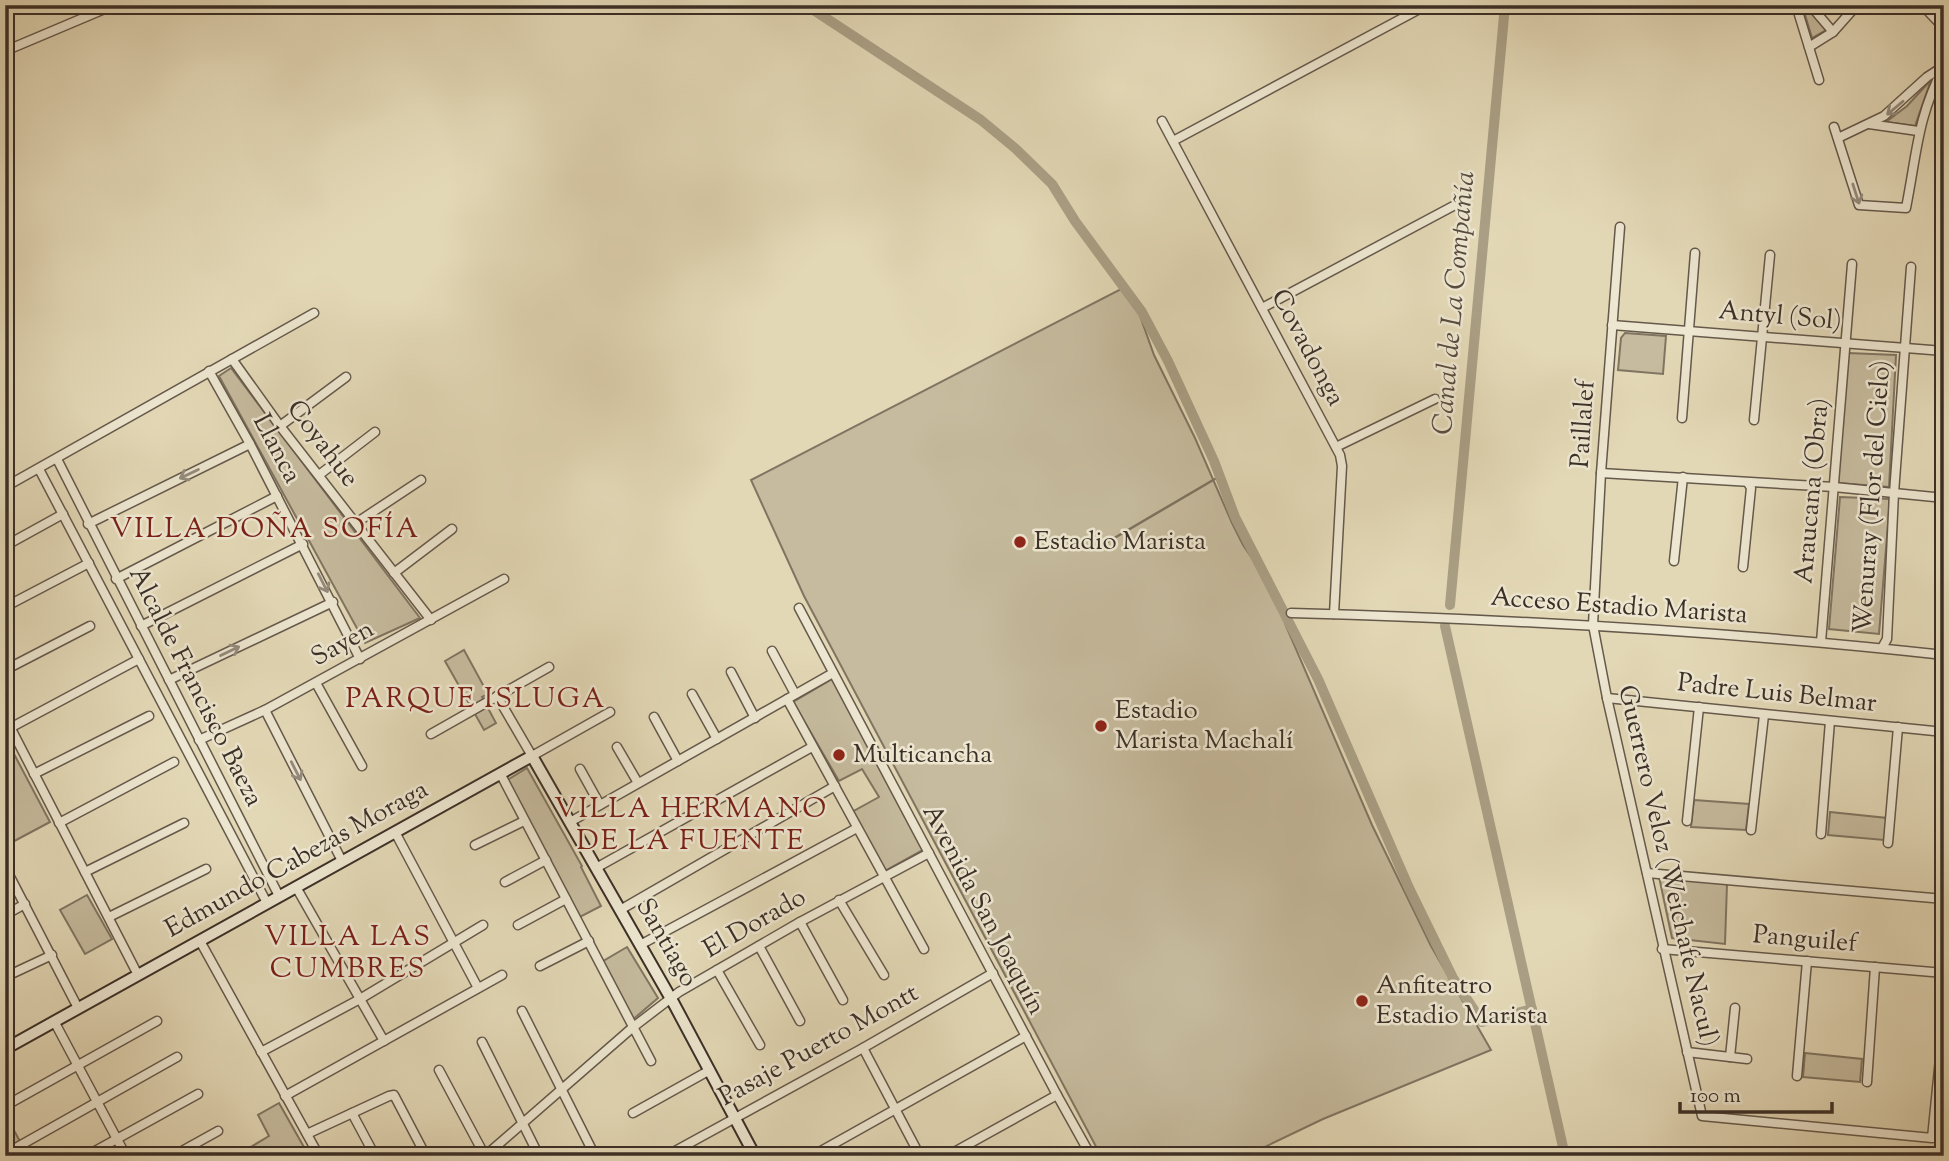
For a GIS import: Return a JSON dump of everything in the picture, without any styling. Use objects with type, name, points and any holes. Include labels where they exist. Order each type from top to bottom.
[{"type":"street","points":[[5,51],[114,5]]},
{"type":"street","points":[[1173,141],[1427,5]]},
{"type":"street","points":[[1796,5],[1819,80]]},
{"type":"street","points":[[1810,5],[1833,33]]},
{"type":"street","points":[[1809,47],[1833,33],[1857,5]]},
{"type":"street","points":[[1922,5],[1944,28]]},
{"type":"street","points":[[1838,138],[1894,109],[1927,77],[1944,66]]},
{"type":"street","points":[[1835,127],[1859,205],[1905,208],[1918,131],[1926,104],[1944,66]]},
{"type":"street","name":"Covadonga","points":[[1162,121],[1336,447],[1342,466],[1334,614]]},
{"type":"street","points":[[1869,124],[1918,131]]},
{"type":"street","points":[[1262,308],[1457,204]]},
{"type":"street","name":"Paillalef","points":[[1593,625],[1601,473],[1620,228]]},
{"type":"street","points":[[1682,418],[1695,253]]},
{"type":"street","points":[[1754,420],[1770,255]]},
{"type":"street","name":"Araucana (Obra)","points":[[1821,642],[1852,264]]},
{"type":"street","name":"Wenuray (Flor del Cielo)","points":[[1882,648],[1887,639],[1894,493],[1911,267]]},
{"type":"street","points":[[5,488],[314,313]]},
{"type":"street","name":"Antyl (Sol)","points":[[1612,325],[1944,351]]},
{"type":"street","name":"Coyahue","points":[[232,359],[280,426],[431,620]]},
{"type":"street","name":"Llanca","points":[[209,372],[303,544],[360,659]]},
{"type":"street","points":[[280,426],[346,377]]},
{"type":"street","points":[[1336,447],[1435,399]]},
{"type":"street","points":[[318,475],[375,432]]},
{"type":"street","points":[[88,524],[250,444]]},
{"type":"street","name":"Alcalde Francisco Baeza","points":[[57,459],[279,897]]},
{"type":"street","name":"Alcalde Francisco Baeza","points":[[38,469],[267,903]]},
{"type":"street","points":[[1601,473],[1834,487],[1944,498]]},
{"type":"street","points":[[1674,561],[1683,477]]},
{"type":"street","points":[[356,523],[421,480]]},
{"type":"street","points":[[1743,567],[1751,488],[1748,483]]},
{"type":"street","points":[[116,579],[277,496]]},
{"type":"street","points":[[5,546],[63,514]]},
{"type":"street","points":[[394,573],[452,529]]},
{"type":"street","points":[[141,626],[303,544]]},
{"type":"street","points":[[5,607],[89,563]]},
{"type":"street","name":"Sayen","points":[[199,740],[264,710],[505,579]]},
{"type":"street","points":[[169,680],[332,602]]},
{"type":"street","name":"Avenida San Joaquín","points":[[799,608],[1091,1156]]},
{"type":"street","name":"Acceso Estadio Marista","points":[[1291,613],[1593,625],[1821,642],[1944,655]]},
{"type":"street","name":"Guerrero Veloz (Weichafe Nacul)","points":[[1593,625],[1662,949],[1702,1116],[1932,1138],[1944,1019]]},
{"type":"street","points":[[5,670],[90,626]]},
{"type":"street","points":[[772,651],[796,694]]},
{"type":"street","points":[[10,728],[139,659]]},
{"type":"street","points":[[431,734],[549,667]]},
{"type":"street","points":[[731,672],[755,718]]},
{"type":"street","points":[[570,822],[834,673]]},
{"type":"street","points":[[316,682],[362,766]]},
{"type":"street","points":[[692,694],[717,739]]},
{"type":"street","points":[[498,696],[532,756]]},
{"type":"street","name":"Padre Luis Belmar","points":[[1607,698],[1944,732]]},
{"type":"street","points":[[786,699],[923,949]]},
{"type":"street","points":[[1687,821],[1699,708]]},
{"type":"street","points":[[264,710],[342,861]]},
{"type":"street","name":"Edmundo Cabezas Moraga","points":[[5,1049],[610,712]]},
{"type":"street","points":[[1751,830],[1764,715]]},
{"type":"street","points":[[34,774],[149,716]]},
{"type":"street","points":[[5,717],[138,975]]},
{"type":"street","points":[[654,717],[678,761]]},
{"type":"street","points":[[1821,834],[1830,721]]},
{"type":"street","points":[[1888,843],[1898,727]]},
{"type":"street","points":[[617,747],[638,783]]},
{"type":"street","points":[[596,868],[813,747]]},
{"type":"street","name":"Santiago","points":[[532,756],[671,998],[755,1156]]},
{"type":"street","points":[[59,822],[174,762]]},
{"type":"street","points":[[580,769],[600,805]]},
{"type":"street","points":[[500,773],[651,1061]]},
{"type":"street","points":[[620,910],[835,786]]},
{"type":"street","points":[[475,845],[524,821]]},
{"type":"street","points":[[85,872],[184,823]]},
{"type":"street","points":[[640,945],[856,828]]},
{"type":"street","points":[[395,832],[478,988]]},
{"type":"street","name":"El Dorado","points":[[485,1156],[632,1028],[671,998],[839,900],[929,853]]},
{"type":"street","points":[[505,882],[546,860]]},
{"type":"street","points":[[5,867],[78,1008]]},
{"type":"street","points":[[109,917],[206,869]]},
{"type":"street","points":[[1647,873],[1944,899]]},
{"type":"street","points":[[296,887],[384,1041]]},
{"type":"street","points":[[518,925],[566,900]]},
{"type":"street","points":[[839,900],[884,975]]},
{"type":"street","points":[[5,915],[26,904]]},
{"type":"street","points":[[800,922],[843,1000]]},
{"type":"street","points":[[261,1052],[360,999],[483,925]]},
{"type":"street","points":[[200,941],[319,1156]]},
{"type":"street","points":[[540,966],[589,941]]},
{"type":"street","points":[[759,946],[800,1021]]},
{"type":"street","name":"Panguilef","points":[[1662,949],[1944,973]]},
{"type":"street","points":[[5,977],[52,956]]},
{"type":"street","points":[[1797,1076],[1807,961]]},
{"type":"street","points":[[1867,1082],[1875,967]]},
{"type":"street","points":[[716,970],[760,1045]]},
{"type":"street","name":"Pasaje Puerto Montt","points":[[666,1156],[993,973]]},
{"type":"street","points":[[285,1096],[502,975]]},
{"type":"street","points":[[1730,1057],[1735,1008]]},
{"type":"street","points":[[522,1011],[595,1156]]},
{"type":"street","points":[[54,1021],[126,1156]]},
{"type":"street","points":[[5,1106],[157,1021]]},
{"type":"street","points":[[812,1156],[1026,1036]]},
{"type":"street","points":[[482,1042],[539,1156]]},
{"type":"street","points":[[863,1048],[920,1156]]},
{"type":"street","points":[[1687,1052],[1747,1059]]},
{"type":"street","points":[[5,1154],[177,1057]]},
{"type":"street","points":[[439,1070],[485,1156]]},
{"type":"street","points":[[633,1113],[710,1070]]},
{"type":"street","points":[[86,1156],[198,1094]]},
{"type":"street","points":[[947,1156],[1057,1094]]},
{"type":"street","points":[[307,1134],[394,1096],[426,1156]]},
{"type":"street","points":[[352,1113],[374,1156]]},
{"type":"street","points":[[173,1156],[218,1131]]},
{"type":"shaded area","points":[[1802,5],[1806,5],[1826,30],[1812,38]]},
{"type":"shaded area","points":[[1931,80],[1915,126],[1886,122],[1907,106]]},
{"type":"shaded area","name":"Estadio Marista Machalí","points":[[1123,288],[1139,313],[1154,355],[1195,438],[1232,523],[1243,545],[1273,589],[1286,626],[1372,825],[1431,946],[1491,1050],[1323,1119],[1246,1156],[1101,1156],[804,596],[751,480]]},
{"type":"shaded area","points":[[1625,333],[1666,336],[1663,374],[1618,370],[1621,338]]},
{"type":"shaded area","points":[[1848,353],[1896,355],[1889,487],[1838,483]]},
{"type":"shaded area","points":[[231,368],[420,618],[365,643],[219,376]]},
{"type":"shaded area","points":[[1840,497],[1890,499],[1879,634],[1829,629]]},
{"type":"shaded area","points":[[464,650],[488,694],[482,697],[496,723],[484,730],[445,661]]},
{"type":"shaded area","points":[[834,678],[923,850],[885,871],[852,812],[879,797],[862,769],[839,781],[793,702]]},
{"type":"shaded area","points":[[5,737],[50,822],[5,846]]},
{"type":"shaded area","points":[[527,768],[582,866],[601,906],[578,918],[504,782]]},
{"type":"shaded area","points":[[1694,800],[1749,804],[1746,830],[1691,827]]},
{"type":"shaded area","points":[[1830,812],[1887,818],[1884,840],[1828,835]]},
{"type":"shaded area","points":[[1659,877],[1727,884],[1725,944],[1672,938]]},
{"type":"shaded area","points":[[87,895],[112,939],[85,954],[60,910]]},
{"type":"shaded area","points":[[627,947],[658,998],[630,1022],[600,963]]},
{"type":"shaded area","points":[[1805,1053],[1862,1059],[1860,1082],[1803,1077]]},
{"type":"shaded area","points":[[1944,1057],[1944,1142],[1936,1141]]},
{"type":"shaded area","points":[[279,1103],[309,1156],[246,1156],[244,1151],[269,1136],[258,1115]]},
{"type":"shaded area","points":[[5,1114],[28,1156],[12,1156],[5,1143]]},
{"type":"waterway","points":[[806,5],[981,120],[1052,184],[1075,221],[1142,312],[1168,361],[1214,461],[1235,517],[1318,679],[1409,888],[1453,978],[1482,1022],[1532,1009]]},
{"type":"waterway","name":"Canal de La Compañía","points":[[1450,605],[1505,5]]},
{"type":"waterway","points":[[1099,547],[1220,476]]},
{"type":"waterway","name":"Canal de La Compañía","points":[[1445,626],[1565,1156]]},
{"type":"place","name":"Estadio Marista","points":[[1020,542]]},
{"type":"place","name":"Estadio Marista Machalí","points":[[1101,726]]},
{"type":"place","name":"Multicancha","points":[[839,755]]},
{"type":"place","name":"Anfiteatro Estadio Marista","points":[[1362,1001]]},
{"type":"district","name":"VILLA DOÑA SOFÍA","points":[[265,530]]},
{"type":"district","name":"PARQUE ISLUGA","points":[[476,700]]},
{"type":"district","name":"VILLA HERMANO DE LA FUENTE","points":[[691,826]]},
{"type":"district","name":"VILLA LAS CUMBRES","points":[[348,954]]}]
